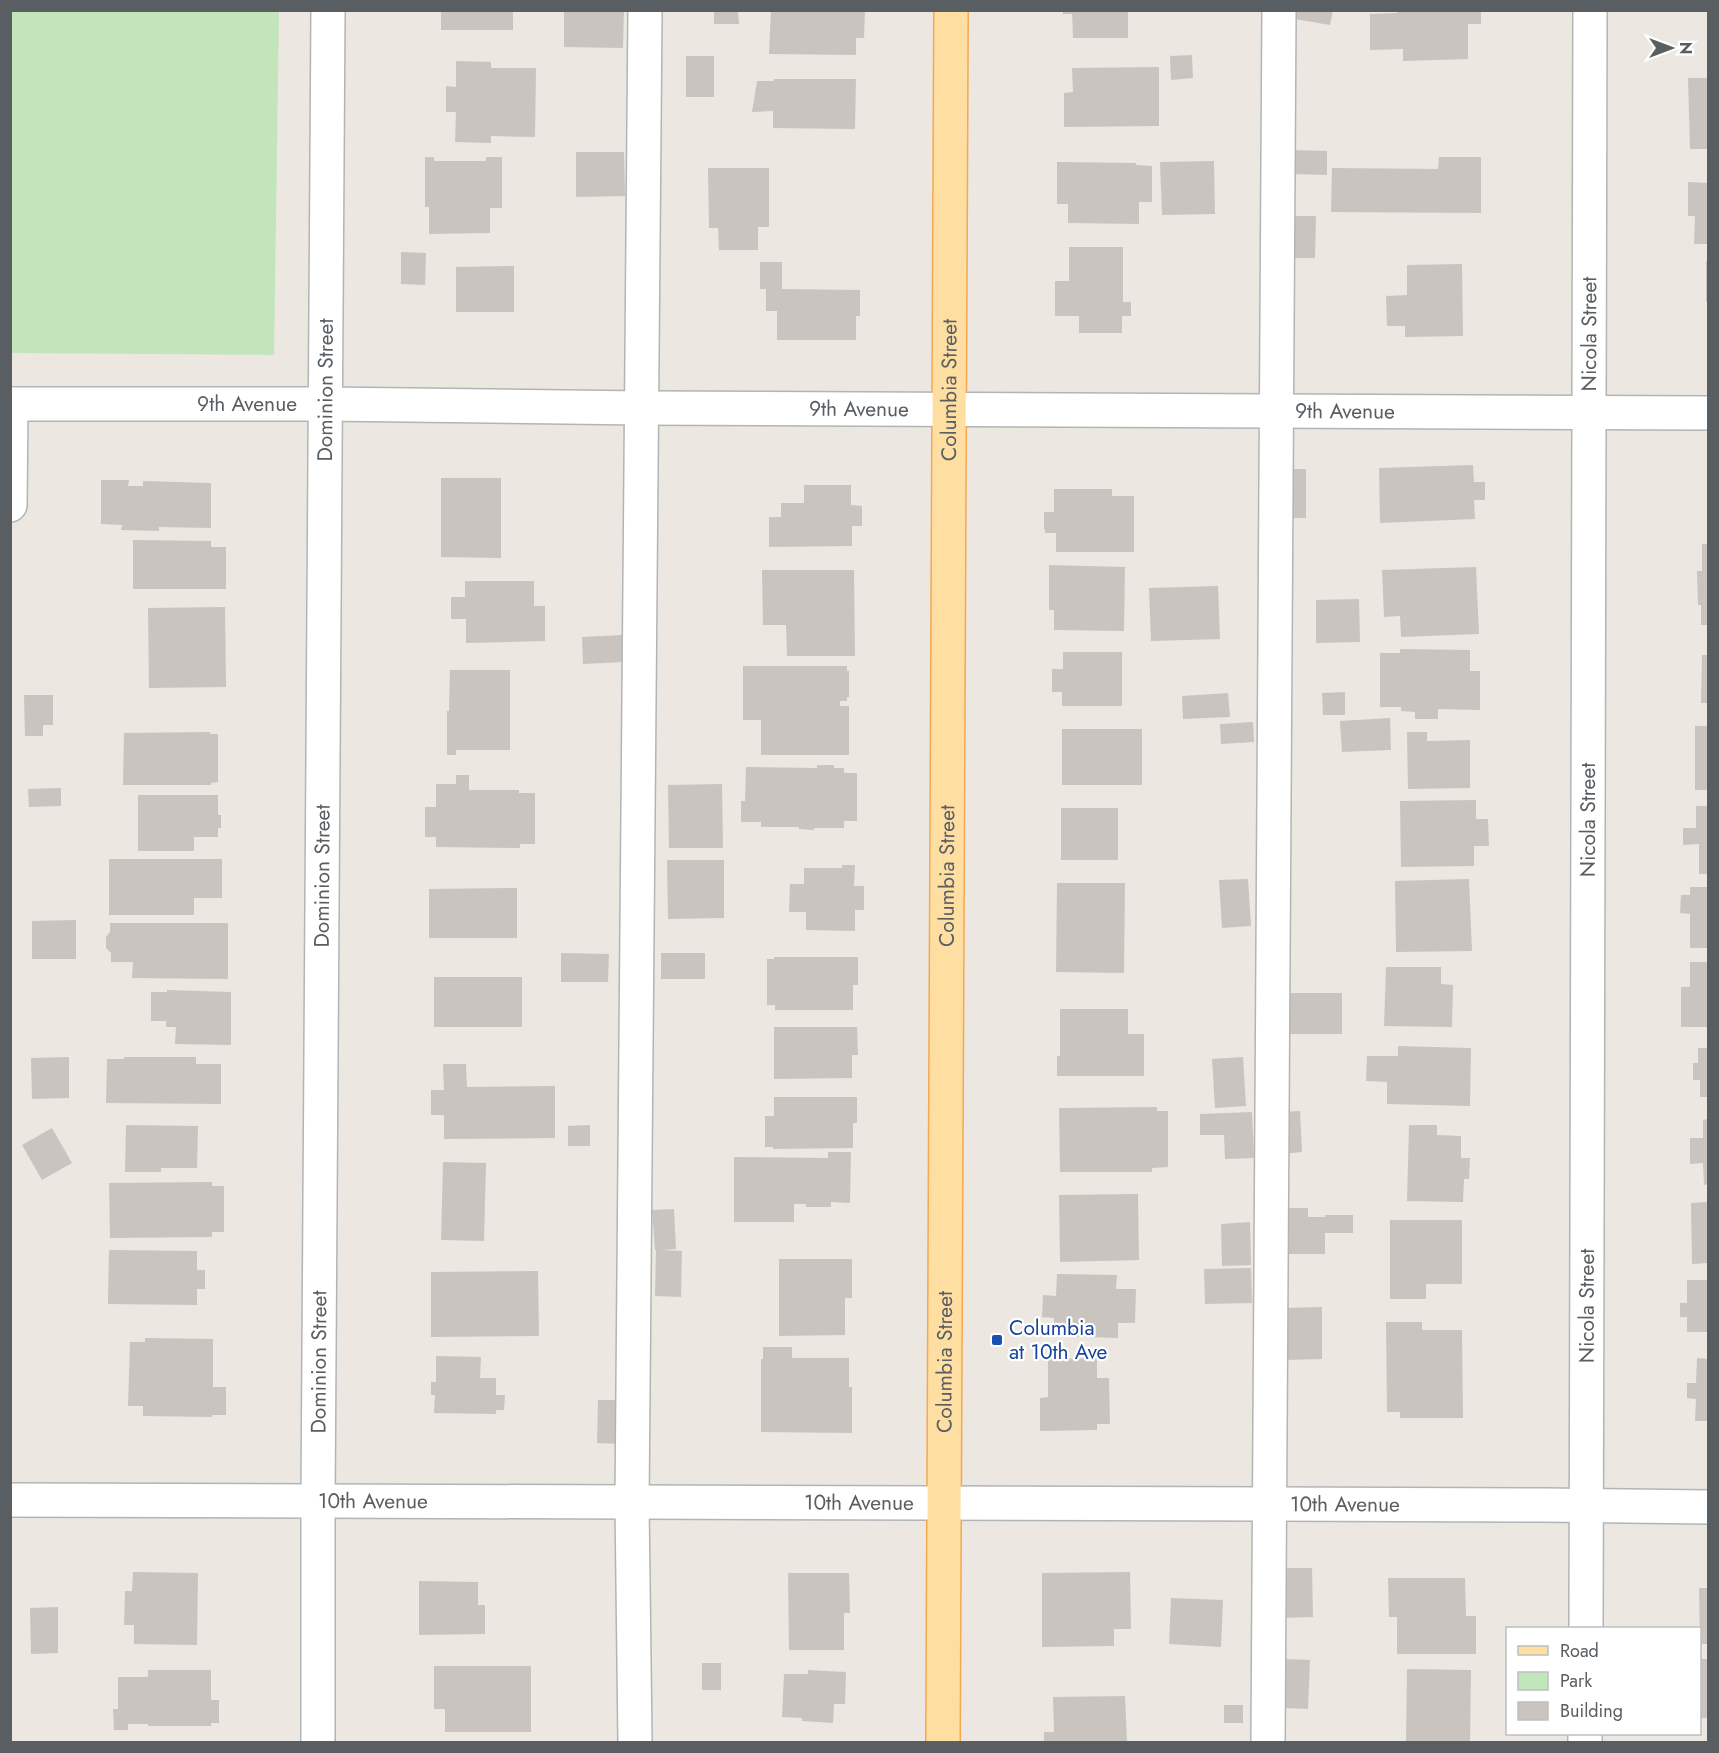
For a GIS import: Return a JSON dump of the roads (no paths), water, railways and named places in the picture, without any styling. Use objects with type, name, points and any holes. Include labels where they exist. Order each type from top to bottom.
[{"type":"main road","name":"Columbia Street","points":[[943,1743],[951,10]]},
{"type":"street","name":"Dominion Street","points":[[318,1743],[328,10]]},
{"type":"street","points":[[635,1743],[632,1503],[645,10]]},
{"type":"street","points":[[1268,1743],[1279,10]]},
{"type":"street","name":"Nicola Street","points":[[1586,1627],[1590,10]]},
{"type":"street","name":"9th Avenue","points":[[11,404],[1708,413]]},
{"type":"street","points":[[10,505],[11,404]]},
{"type":"street","name":"10th Avenue","points":[[10,1500],[1708,1507]]},
{"type":"place","name":"Columbia at 10th Ave","points":[[997,1340]]}]
